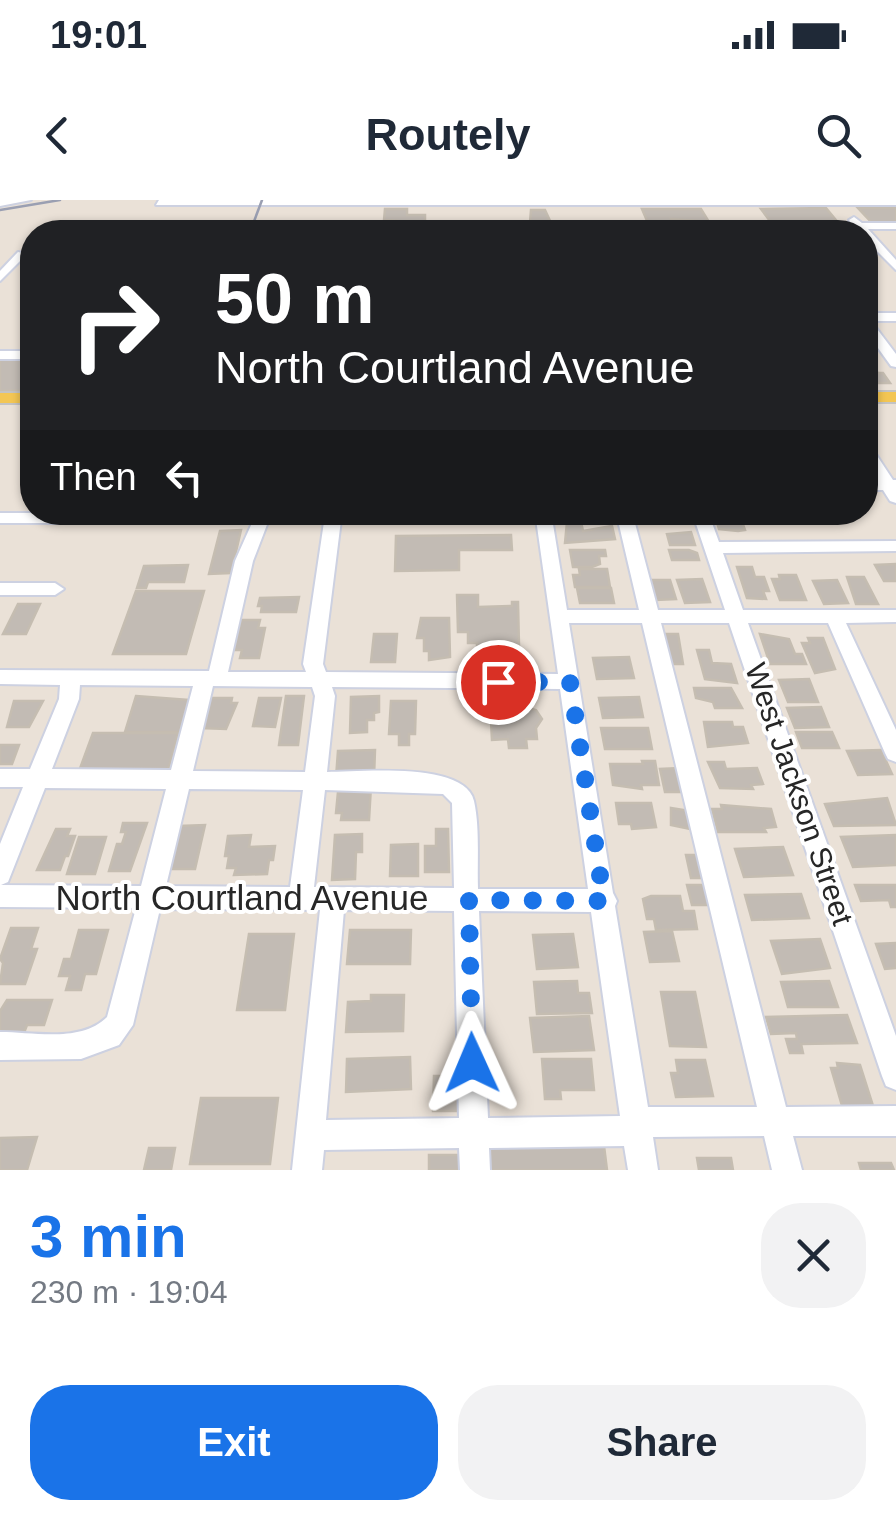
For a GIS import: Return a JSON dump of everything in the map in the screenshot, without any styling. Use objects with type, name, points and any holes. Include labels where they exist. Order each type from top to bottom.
[{"type":"street","points":[[0,203],[26,200]]},
{"type":"street","points":[[837,201],[854,220]]},
{"type":"street","points":[[159,202],[896,202]]},
{"type":"street","points":[[201,220],[209,203]]},
{"type":"street","points":[[314,220],[318,203]]},
{"type":"street","points":[[889,252],[896,267]]},
{"type":"street","points":[[0,278],[20,260]]},
{"type":"street","points":[[878,337],[893,358]]},
{"type":"street","points":[[878,467],[893,489]]},
{"type":"street","points":[[0,1046],[90,1044],[112,1035],[119,1025],[180,780],[244,561],[259,525]]},
{"type":"street","points":[[301,898],[325,696],[313,664],[332,525]]},
{"type":"street","points":[[545,525],[643,1170]]},
{"type":"street","points":[[627,525],[786,1170]]},
{"type":"street","name":"West Jackson Street","points":[[704,525],[896,1076]]},
{"type":"street","points":[[712,548],[896,546]]},
{"type":"street","points":[[0,589],[55,589]]},
{"type":"street","points":[[834,616],[896,753]]},
{"type":"street","points":[[559,617],[896,616]]},
{"type":"street","points":[[0,677],[570,682]]},
{"type":"street","points":[[0,874],[69,699],[70,677]]},
{"type":"street","points":[[0,778],[421,782],[449,786],[462,800],[469,900],[475,1170]]},
{"type":"street","name":"North Courtland Avenue","points":[[0,896],[604,901]]},
{"type":"street","points":[[307,1170],[333,900]]},
{"type":"street","points":[[311,1135],[896,1121]]},
{"type":"building","points":[[826,208],[836,220],[769,220],[761,209]]},
{"type":"building","points":[[858,208],[896,208],[896,225],[878,225],[878,220],[869,220]]},
{"type":"building","points":[[385,209],[407,209],[407,215],[425,215],[425,220],[384,220]]},
{"type":"building","points":[[642,209],[701,209],[708,220],[671,219],[647,220]]},
{"type":"building","points":[[531,210],[545,210],[550,220],[530,220]]},
{"type":"building","points":[[20,357],[20,390],[0,391],[0,358]]},
{"type":"building","points":[[878,373],[883,373],[890,383],[878,383]]},
{"type":"building","points":[[567,525],[582,525],[583,531],[612,526],[615,539],[565,543]]},
{"type":"building","points":[[718,525],[743,525],[745,530],[738,531],[719,529]]},
{"type":"building","points":[[241,530],[231,573],[209,574],[220,531]]},
{"type":"building","points":[[691,532],[695,545],[670,545],[667,534]]},
{"type":"building","points":[[511,535],[512,550],[459,550],[459,570],[395,571],[396,536]]},
{"type":"building","points":[[570,550],[605,550],[606,556],[599,556],[600,564],[592,567],[573,567]]},
{"type":"building","points":[[669,550],[689,550],[697,553],[699,560],[672,560]]},
{"type":"building","points":[[896,564],[896,581],[884,581],[875,565]]},
{"type":"building","points":[[188,565],[184,582],[148,582],[146,588],[137,588],[144,566]]},
{"type":"building","points":[[737,567],[752,567],[755,577],[764,577],[769,591],[763,591],[766,599],[747,598]]},
{"type":"building","points":[[579,569],[607,569],[610,587],[575,587],[573,575],[580,575]]},
{"type":"building","points":[[779,575],[796,575],[806,600],[780,600],[772,579],[780,579]]},
{"type":"building","points":[[847,577],[864,577],[878,604],[856,604]]},
{"type":"building","points":[[702,579],[710,602],[685,603],[677,580]]},
{"type":"building","points":[[650,580],[670,580],[676,599],[656,600]]},
{"type":"building","points":[[837,580],[848,603],[824,604],[813,581]]},
{"type":"building","points":[[577,588],[611,588],[614,603],[580,603]]},
{"type":"building","points":[[136,591],[204,591],[186,654],[113,654]]},
{"type":"building","points":[[457,595],[478,595],[478,607],[512,606],[512,602],[518,602],[519,646],[477,647],[477,643],[468,643],[468,632],[458,632]]},
{"type":"building","points":[[299,597],[296,612],[261,612],[262,606],[258,606],[260,598]]},
{"type":"building","points":[[18,604],[40,604],[26,634],[3,634]]},
{"type":"building","points":[[421,618],[449,618],[450,657],[429,660],[424,638],[417,638]]},
{"type":"building","points":[[241,620],[260,620],[258,628],[265,628],[259,658],[240,658],[242,650],[234,650]]},
{"type":"building","points":[[374,634],[397,634],[395,662],[371,662]]},
{"type":"building","points":[[660,634],[678,634],[683,664],[667,664]]},
{"type":"building","points":[[760,634],[789,639],[795,654],[802,654],[806,664],[770,664]]},
{"type":"building","points":[[808,638],[823,638],[835,669],[815,673],[802,643],[810,643]]},
{"type":"building","points":[[697,650],[709,650],[712,663],[731,664],[737,683],[705,679]]},
{"type":"building","points":[[629,657],[634,678],[597,679],[593,658]]},
{"type":"building","points":[[809,679],[818,702],[788,702],[779,680]]},
{"type":"building","points":[[694,688],[731,688],[742,708],[715,708],[713,702],[696,698]]},
{"type":"building","points":[[136,696],[188,700],[180,732],[125,732]]},
{"type":"building","points":[[286,696],[304,696],[298,745],[279,745]]},
{"type":"building","points":[[379,696],[379,712],[374,713],[374,720],[367,720],[367,732],[350,733],[351,697]]},
{"type":"building","points":[[639,697],[643,717],[603,718],[599,698]]},
{"type":"building","points":[[210,698],[232,698],[231,703],[237,703],[226,729],[201,728]]},
{"type":"building","points":[[259,698],[281,698],[275,727],[253,726]]},
{"type":"building","points":[[14,701],[43,701],[29,727],[7,727]]},
{"type":"building","points":[[391,701],[416,701],[415,734],[409,734],[409,745],[399,745],[399,734],[389,734]]},
{"type":"building","points":[[821,707],[829,727],[795,728],[787,708]]},
{"type":"building","points":[[521,710],[536,710],[542,719],[536,728],[537,739],[526,739],[527,748],[509,748],[508,739],[492,740],[491,721],[496,721],[495,712],[521,714]]},
{"type":"building","points":[[704,722],[732,722],[733,727],[743,727],[748,743],[708,747]]},
{"type":"building","points":[[601,728],[648,728],[652,749],[605,749]]},
{"type":"building","points":[[796,732],[832,732],[839,748],[802,748]]},
{"type":"building","points":[[93,733],[178,733],[167,774],[78,774]]},
{"type":"building","points":[[0,745],[19,745],[12,764],[0,764]]},
{"type":"building","points":[[375,750],[374,777],[336,778],[338,751]]},
{"type":"building","points":[[881,750],[892,774],[858,775],[847,751]]},
{"type":"building","points":[[642,761],[655,761],[659,785],[641,785],[642,789],[613,785],[610,764],[643,764]]},
{"type":"building","points":[[708,762],[724,762],[726,769],[757,768],[763,784],[751,785],[753,789],[720,788]]},
{"type":"building","points":[[680,768],[686,792],[665,792],[660,769]]},
{"type":"building","points":[[371,786],[369,820],[341,820],[342,813],[336,813],[338,792],[344,792],[344,787]]},
{"type":"building","points":[[887,798],[896,825],[834,826],[825,804]]},
{"type":"building","points":[[616,803],[651,803],[656,827],[632,829],[631,824],[619,824]]},
{"type":"building","points":[[721,805],[771,809],[776,827],[764,828],[766,832],[718,832],[712,809],[722,809]]},
{"type":"building","points":[[671,808],[690,811],[690,829],[671,825]]},
{"type":"building","points":[[123,823],[147,823],[130,871],[109,871],[117,844],[122,844],[126,832],[121,832]]},
{"type":"building","points":[[205,825],[195,869],[168,869],[179,826]]},
{"type":"building","points":[[56,829],[70,829],[67,836],[75,836],[68,856],[60,870],[37,870]]},
{"type":"building","points":[[436,829],[448,829],[449,872],[425,872],[425,846],[436,846]]},
{"type":"building","points":[[362,834],[362,852],[356,852],[355,879],[332,880],[335,835]]},
{"type":"building","points":[[251,835],[249,847],[275,846],[273,860],[269,860],[267,874],[234,875],[236,868],[227,868],[229,856],[225,856],[228,836]]},
{"type":"building","points":[[896,835],[896,865],[853,867],[841,837]]},
{"type":"building","points":[[79,837],[106,837],[95,874],[67,874]]},
{"type":"building","points":[[418,844],[418,876],[390,876],[391,845]]},
{"type":"building","points":[[783,847],[793,875],[744,877],[735,849]]},
{"type":"building","points":[[686,855],[702,855],[707,878],[691,878]]},
{"type":"building","points":[[687,885],[707,885],[712,905],[692,905]]},
{"type":"building","points":[[855,885],[896,885],[896,907],[891,907],[889,900],[861,901]]},
{"type":"building","points":[[801,894],[809,918],[752,920],[745,895]]},
{"type":"building","points":[[680,896],[683,911],[694,911],[697,929],[656,930],[654,919],[647,919],[643,899]]},
{"type":"building","points":[[11,928],[38,928],[31,949],[37,949],[25,984],[0,984],[0,959]]},
{"type":"building","points":[[79,930],[108,930],[96,974],[85,974],[81,990],[66,990],[70,976],[59,976],[64,959],[71,959]]},
{"type":"building","points":[[350,930],[411,930],[410,964],[347,964]]},
{"type":"building","points":[[672,931],[679,961],[650,962],[644,932]]},
{"type":"building","points":[[249,934],[294,934],[285,1010],[237,1010]]},
{"type":"building","points":[[573,934],[578,967],[537,969],[533,935]]},
{"type":"building","points":[[820,939],[830,968],[782,974],[771,941]]},
{"type":"building","points":[[896,943],[896,968],[885,969],[876,944]]},
{"type":"building","points":[[577,981],[578,993],[589,993],[592,1013],[537,1014],[534,982]]},
{"type":"building","points":[[829,981],[838,1007],[788,1007],[781,982]]},
{"type":"building","points":[[661,992],[695,992],[706,1047],[670,1046]]},
{"type":"building","points":[[371,995],[404,995],[403,1031],[346,1032],[348,1002],[371,1001]]},
{"type":"building","points":[[7,1000],[52,1000],[44,1025],[27,1025],[22,1038],[0,1038],[0,1011]]},
{"type":"building","points":[[847,1015],[857,1043],[801,1044],[803,1053],[790,1053],[786,1039],[797,1039],[796,1033],[771,1034],[766,1017]]},
{"type":"building","points":[[589,1016],[594,1050],[534,1052],[530,1018]]},
{"type":"building","points":[[410,1057],[411,1089],[346,1092],[347,1059]]},
{"type":"building","points":[[542,1059],[591,1059],[594,1090],[560,1090],[561,1099],[545,1099]]},
{"type":"building","points":[[676,1060],[705,1060],[713,1096],[676,1097],[671,1073],[678,1073]]},
{"type":"building","points":[[837,1063],[860,1065],[874,1109],[843,1109],[831,1068],[838,1068]]},
{"type":"building","points":[[434,1076],[461,1076],[461,1111],[433,1111]]},
{"type":"building","points":[[201,1098],[278,1098],[270,1164],[190,1164]]},
{"type":"building","points":[[37,1137],[27,1170],[0,1170],[0,1138]]},
{"type":"building","points":[[604,1146],[607,1170],[480,1170],[480,1147]]},
{"type":"building","points":[[149,1148],[175,1148],[171,1170],[144,1170]]},
{"type":"building","points":[[429,1155],[465,1155],[465,1170],[429,1170]]},
{"type":"building","points":[[697,1158],[731,1158],[733,1170],[699,1170]]},
{"type":"building","points":[[859,1163],[891,1163],[894,1170],[861,1170]]},
{"type":"railway","points":[[0,210],[60,200]]},
{"type":"railway","points":[[254,220],[262,200]]},
{"type":"route","points":[[472,1063],[469,900],[604,901],[570,682],[498,682]]}]
